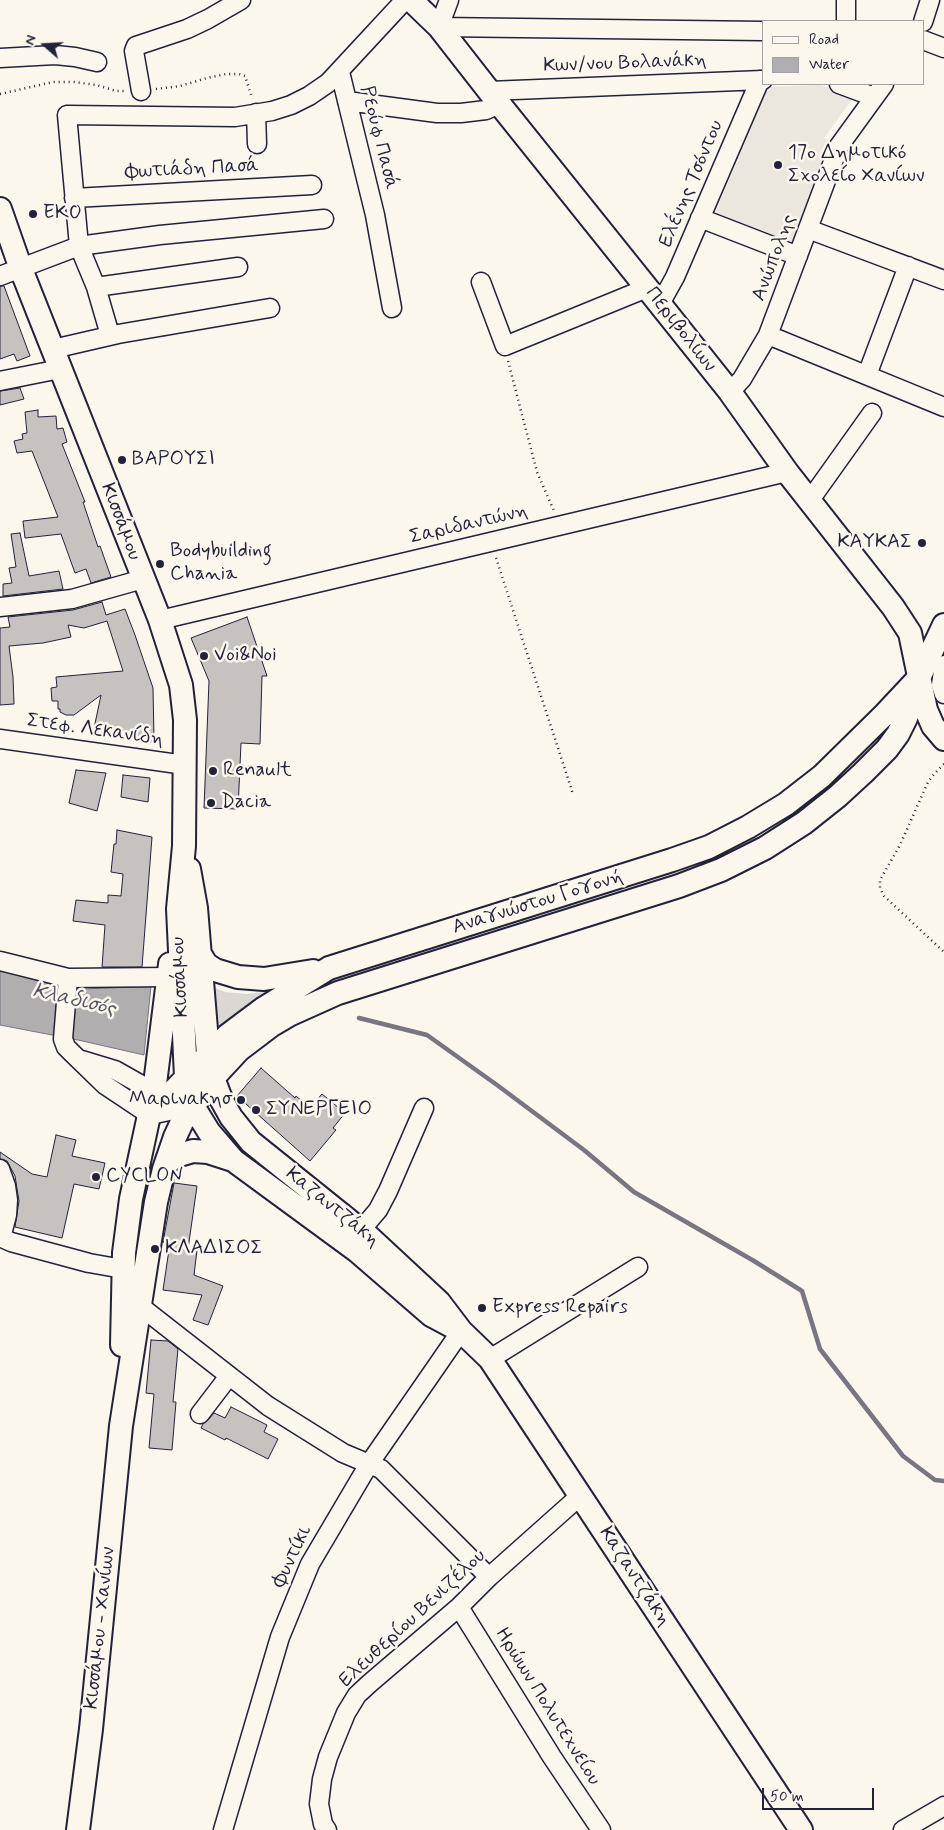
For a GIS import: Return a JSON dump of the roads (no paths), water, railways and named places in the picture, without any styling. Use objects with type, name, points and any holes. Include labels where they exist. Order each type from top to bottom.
[{"type":"main road","name":"Περιβολίων","points":[[411,0],[439,27],[730,392],[787,472],[907,627],[910,633],[929,718],[944,739]]},
{"type":"main road","name":"Κισσάμου","points":[[0,209],[21,269],[160,620],[178,672],[185,720],[184,846],[178,909],[186,1077],[193,1106]]},
{"type":"main road","name":"Αναγνώστου Γογονή","points":[[193,1106],[213,1078],[239,1050],[289,1014],[338,994],[679,886],[722,870],[765,848],[804,823],[831,802],[887,749],[898,734],[906,718],[919,678],[944,625]]},
{"type":"main road","name":"Αναγνώστου Γογονή","points":[[160,1095],[186,1077],[226,1037],[264,1008],[329,968],[663,863],[709,847],[748,827],[786,804],[822,776],[919,678]]},
{"type":"main road","name":"Κισσάμου","points":[[184,846],[196,908],[208,1054],[213,1078]]},
{"type":"main road","name":"Κισσάμου - Χανίων","points":[[132,1305],[124,1269],[124,1253],[131,1199],[150,1115],[160,1095],[168,978],[178,909]]},
{"type":"main road","points":[[200,954],[206,964],[215,970],[229,975],[253,979],[297,975],[329,968]]},
{"type":"main road","name":"Καζαντζάκη","points":[[213,1078],[227,1109],[251,1142],[361,1230],[439,1302],[461,1331],[490,1359],[801,1830]]},
{"type":"main road","name":"Καζαντζάκη","points":[[193,1106],[209,1132],[233,1160],[357,1251],[431,1315],[461,1331]]},
{"type":"main road","name":"Κισσάμου - Χανίων","points":[[78,1830],[91,1729],[132,1305],[164,1169],[175,1137],[193,1106]]},
{"type":"main road","points":[[164,1169],[169,1161],[176,1156],[193,1151],[208,1152],[233,1160]]},
{"type":"street","points":[[141,91],[134,51],[136,46],[187,29],[242,0]]},
{"type":"street","points":[[110,335],[96,286],[79,246],[67,115],[225,116],[272,111],[291,105],[309,96],[340,72],[405,0]]},
{"type":"street","points":[[449,0],[439,27],[762,31]]},
{"type":"street","points":[[846,0],[846,20]]},
{"type":"street","points":[[924,20],[930,0]]},
{"type":"street","points":[[924,40],[944,48]]},
{"type":"street","points":[[0,58],[55,55],[97,62]]},
{"type":"street","name":"Ρεούφ Πασά","points":[[340,72],[375,215],[392,308]]},
{"type":"street","name":"Κων/νου Βολανάκη","points":[[347,101],[437,113],[461,113],[486,110],[494,98],[761,80]]},
{"type":"street","name":"Ελένης Τσόντου","points":[[654,296],[675,277],[761,80]]},
{"type":"street","points":[[845,85],[879,90]]},
{"type":"street","name":"Ανώπολης","points":[[730,392],[742,379],[768,335],[839,146],[879,90]]},
{"type":"street","points":[[251,114],[257,144]]},
{"type":"street","name":"Φωτιάδη Πασά","points":[[74,198],[312,185]]},
{"type":"street","points":[[700,218],[798,256]]},
{"type":"street","points":[[0,276],[79,246],[160,235],[324,219]]},
{"type":"street","points":[[808,230],[944,280]]},
{"type":"street","points":[[867,375],[908,266]]},
{"type":"street","points":[[96,286],[238,267]]},
{"type":"street","points":[[480,282],[505,346],[654,296]]},
{"type":"street","points":[[0,381],[57,359],[110,335],[270,308]]},
{"type":"street","points":[[768,335],[944,407]]},
{"type":"street","points":[[810,500],[872,413]]},
{"type":"street","name":"Σαριδαντώνη","points":[[160,620],[787,472]]},
{"type":"street","points":[[0,607],[72,599],[143,579]]},
{"type":"street","points":[[944,665],[941,685],[944,694]]},
{"type":"street","name":"Στεφ. Λεκανίδη","points":[[0,739],[185,765]]},
{"type":"street","points":[[0,960],[67,982],[168,978]]},
{"type":"street","points":[[67,982],[63,1039],[66,1047],[105,1085],[150,1115],[193,1106]]},
{"type":"street","points":[[79,1059],[114,1070],[160,1095],[193,1106]]},
{"type":"street","points":[[361,1230],[378,1210],[385,1197],[424,1108]]},
{"type":"street","points":[[0,1169],[8,1200],[7,1215],[1,1238],[88,1263],[124,1269]]},
{"type":"street","points":[[490,1359],[638,1267]]},
{"type":"street","points":[[132,1305],[268,1406],[343,1453],[381,1469],[489,1576]]},
{"type":"street","name":"Φυντίκι","points":[[222,1830],[280,1637],[310,1564],[369,1464],[461,1331]]},
{"type":"street","points":[[200,1414],[229,1376]]},
{"type":"street","name":"Ελευθερίου Βενιζέλου","points":[[327,1830],[323,1824],[319,1804],[322,1779],[328,1757],[346,1713],[357,1695],[459,1607],[489,1576],[581,1495]]},
{"type":"street","name":"Ηρώων Πολυτεχνείου","points":[[459,1607],[552,1757],[601,1830]]},
{"type":"street","points":[[903,1830],[944,1806]]},
{"type":"water","name":"Κλαδισός","points":[[0,970],[61,987],[85,989],[151,986],[144,1055],[0,1025]]},
{"type":"waterway","points":[[359,1018],[427,1035],[584,1150],[634,1192],[802,1291],[820,1349],[903,1456],[935,1480],[944,1481]]},
{"type":"place","name":"17ο Δημοτικό Σχολείο Χανίων","points":[[778,165]]},
{"type":"place","name":"EKO","points":[[33,214]]},
{"type":"place","name":"ΒΑΡΟΥΣΙ","points":[[122,460]]},
{"type":"place","name":"ΚΑΥΚΑΣ","points":[[922,543]]},
{"type":"place","name":"Bodybuilding Chania","points":[[160,564]]},
{"type":"place","name":"Voi&Noi","points":[[204,656]]},
{"type":"place","name":"Renault","points":[[213,771]]},
{"type":"place","name":"Dacia","points":[[211,803]]},
{"type":"place","name":"Μαρινακησ","points":[[241,1100]]},
{"type":"place","name":"ΣΥΝΕΡΓΕΙΟ","points":[[256,1110]]},
{"type":"place","name":"CYCLON","points":[[96,1177]]},
{"type":"place","name":"ΚΛΑΔΙΣΟΣ","points":[[155,1249]]},
{"type":"place","name":"Express Repairs","points":[[482,1308]]}]
